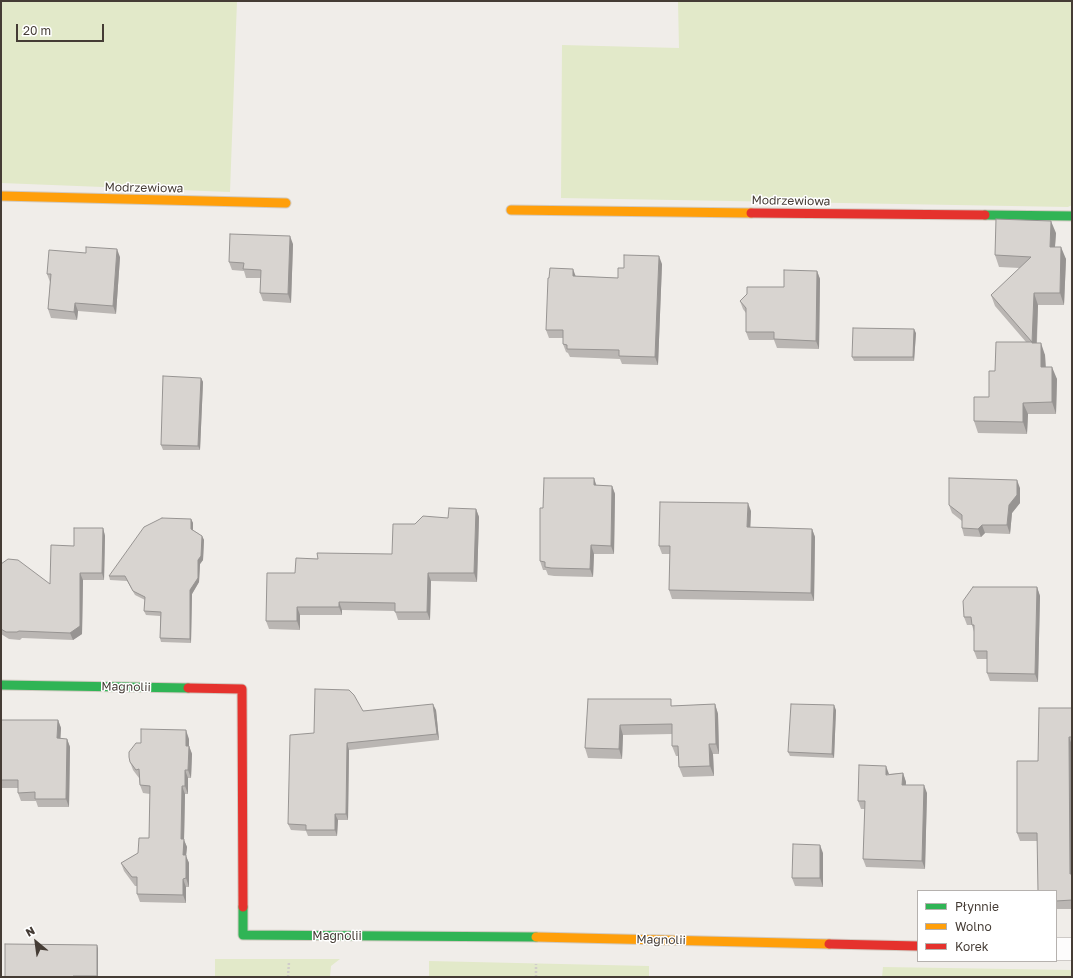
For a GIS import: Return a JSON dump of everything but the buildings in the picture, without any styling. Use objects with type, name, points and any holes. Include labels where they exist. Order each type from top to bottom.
[{"type":"street","name":"Modrzewiowa","points":[[1,196],[286,203]]},
{"type":"street","name":"Modrzewiowa","points":[[511,210],[1072,216]]},
{"type":"street","name":"Magnolii","points":[[1,685],[242,689],[243,935],[537,937],[917,946]]},
{"type":"street","points":[[1057,949],[1072,949]]},
{"type":"green space","points":[[1,1],[237,1],[230,192],[1,183]]},
{"type":"green space","points":[[1072,1],[1072,205],[1068,207],[561,198],[562,45],[679,48],[678,2]]},
{"type":"green space","points":[[215,959],[340,959],[331,966],[330,977],[215,977]]},
{"type":"green space","points":[[429,961],[649,966],[649,977],[429,977]]},
{"type":"green space","points":[[883,967],[1072,970],[1072,977],[882,977]]},
{"type":"traffic: fast","points":[[985,215],[1072,216]]},
{"type":"traffic: fast","points":[[1,685],[188,688]]},
{"type":"traffic: fast","points":[[243,907],[243,935],[536,937]]},
{"type":"traffic: slow","points":[[1,196],[286,203]]},
{"type":"traffic: slow","points":[[511,210],[751,213]]},
{"type":"traffic: slow","points":[[536,937],[829,944]]},
{"type":"traffic: jam","points":[[751,213],[985,215]]},
{"type":"traffic: jam","points":[[188,688],[242,689],[243,907]]},
{"type":"traffic: jam","points":[[829,944],[917,946]]}]
